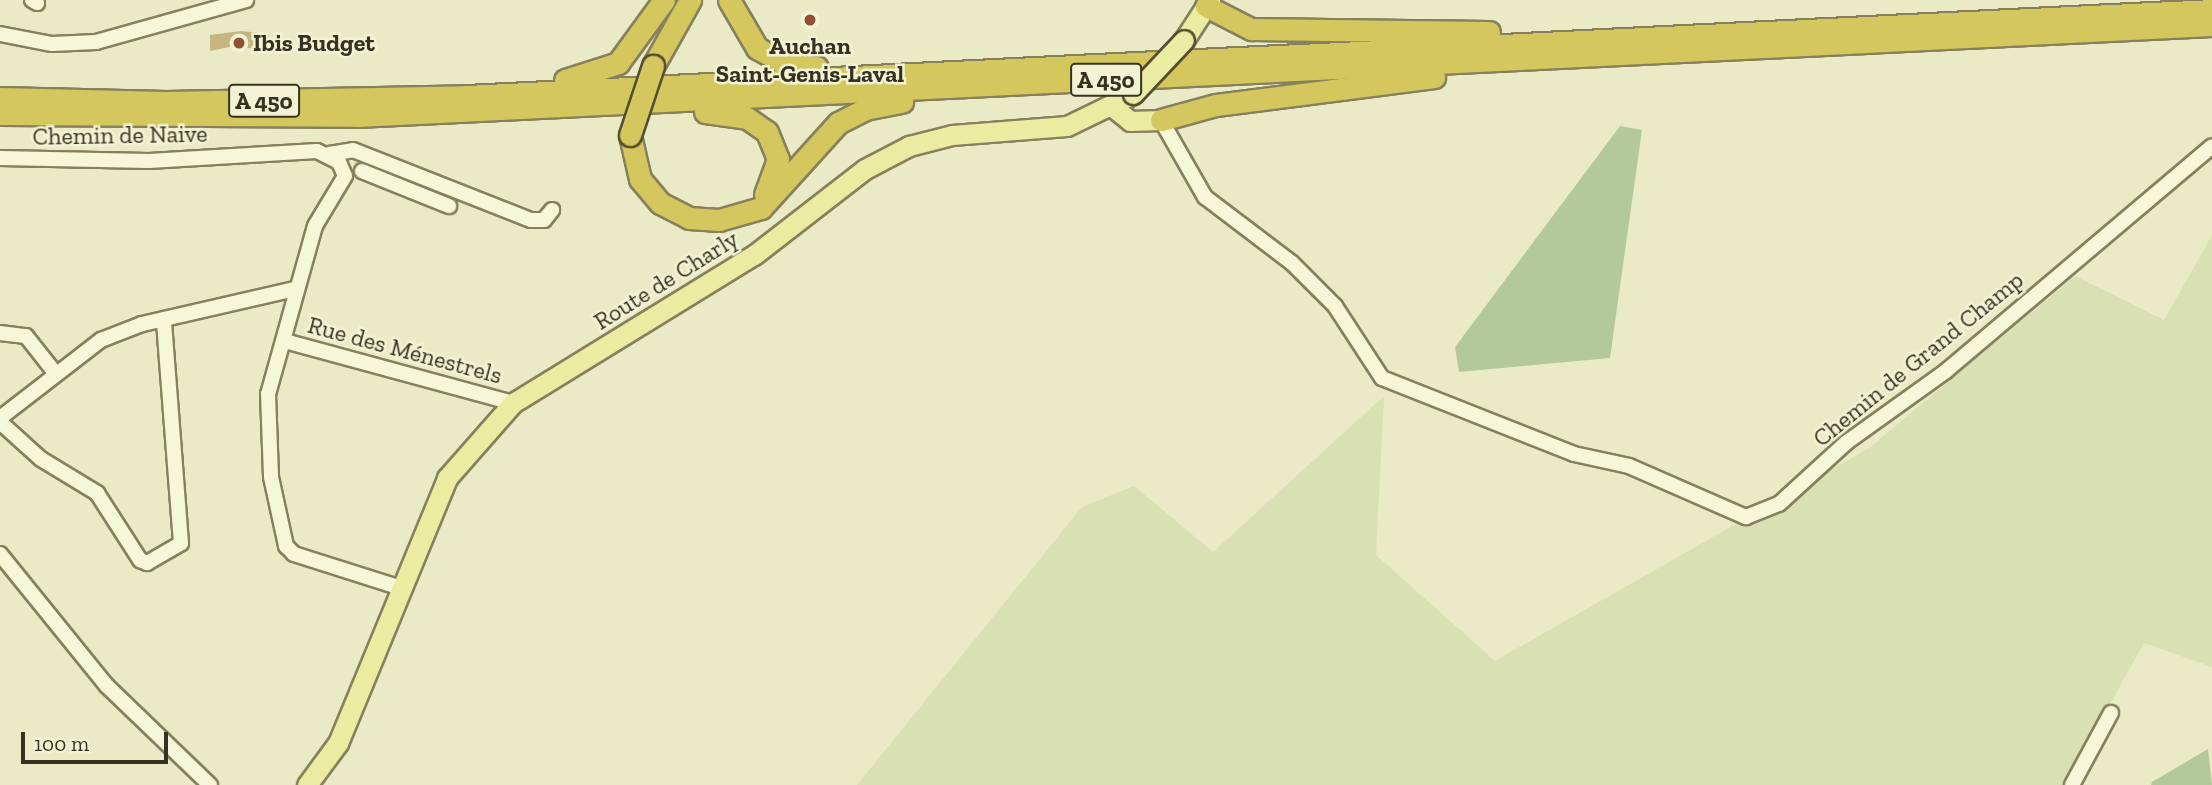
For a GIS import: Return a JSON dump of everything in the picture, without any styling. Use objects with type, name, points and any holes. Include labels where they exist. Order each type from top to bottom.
[{"type":"highway","points":[[467,96],[482,87],[607,71],[632,49],[664,0]]},
{"type":"highway","points":[[690,0],[653,66],[629,135],[640,179],[660,202],[705,221],[752,209],[775,196],[825,134],[853,114],[888,104],[994,94],[1006,85]]},
{"type":"highway","points":[[729,0],[746,36],[786,64],[921,65],[937,72]]},
{"type":"highway","points":[[1208,3],[1251,29],[1547,34],[1561,42]]},
{"type":"highway","name":"A 450","points":[[0,98],[166,102],[467,96],[2212,10]]},
{"type":"highway","name":"A 450","points":[[0,114],[356,116],[2212,25]]},
{"type":"highway","points":[[1161,120],[1302,92],[1576,66],[1587,56]]},
{"type":"highway","points":[[606,105],[615,113],[714,111],[758,124],[778,159],[774,182],[752,209]]},
{"type":"main road","name":"Route de Charly","points":[[307,785],[338,743],[447,478],[513,403],[754,255],[865,169],[909,146],[952,135],[1067,126],[1125,100],[1184,40],[1208,3]]},
{"type":"main road","points":[[1125,100],[1161,120]]},
{"type":"street","points":[[0,34],[52,44],[96,43],[246,0]]},
{"type":"street","name":"Chemin de Grand Champ","points":[[1161,120],[1205,197],[1293,262],[1335,306],[1382,378],[1574,454],[1629,466],[1737,515],[1768,511],[1846,442],[1946,371],[2212,146]]},
{"type":"street","name":"Chemin de Naive","points":[[0,158],[330,154],[353,150],[367,165]]},
{"type":"street","points":[[330,154],[345,176]]},
{"type":"street","points":[[367,165],[449,206]]},
{"type":"street","points":[[401,588],[303,559],[286,546],[266,434],[268,394],[285,341],[295,289],[315,226],[345,176],[367,165],[531,220],[544,220],[552,210]]},
{"type":"street","points":[[164,320],[181,543],[147,563],[140,560],[97,493],[41,459],[0,420],[101,340],[164,320],[295,289]]},
{"type":"street","points":[[0,333],[26,336],[56,374]]},
{"type":"street","name":"Rue des Ménestrels","points":[[285,341],[513,403]]},
{"type":"street","points":[[0,554],[107,685],[210,785]]},
{"type":"street","points":[[2072,785],[2111,713]]},
{"type":"green space","points":[[1620,126],[1642,130],[1610,358],[1459,372],[1455,347]]},
{"type":"green space","points":[[2212,235],[2212,667],[2144,643],[2065,785],[857,785],[1082,507],[1134,486],[1213,552],[1384,396],[1376,555],[1495,661],[1869,448],[2075,276],[2164,320]]},
{"type":"green space","points":[[2208,749],[2212,785],[2151,785],[2152,782]]},
{"type":"building","name":"Ibis Budget","points":[[241,31],[269,34],[269,51],[234,46],[210,51],[210,35]]},
{"type":"place","name":"Auchan Saint-Genis-Laval","points":[[810,20]]},
{"type":"place","name":"Ibis Budget","points":[[239,43]]}]
